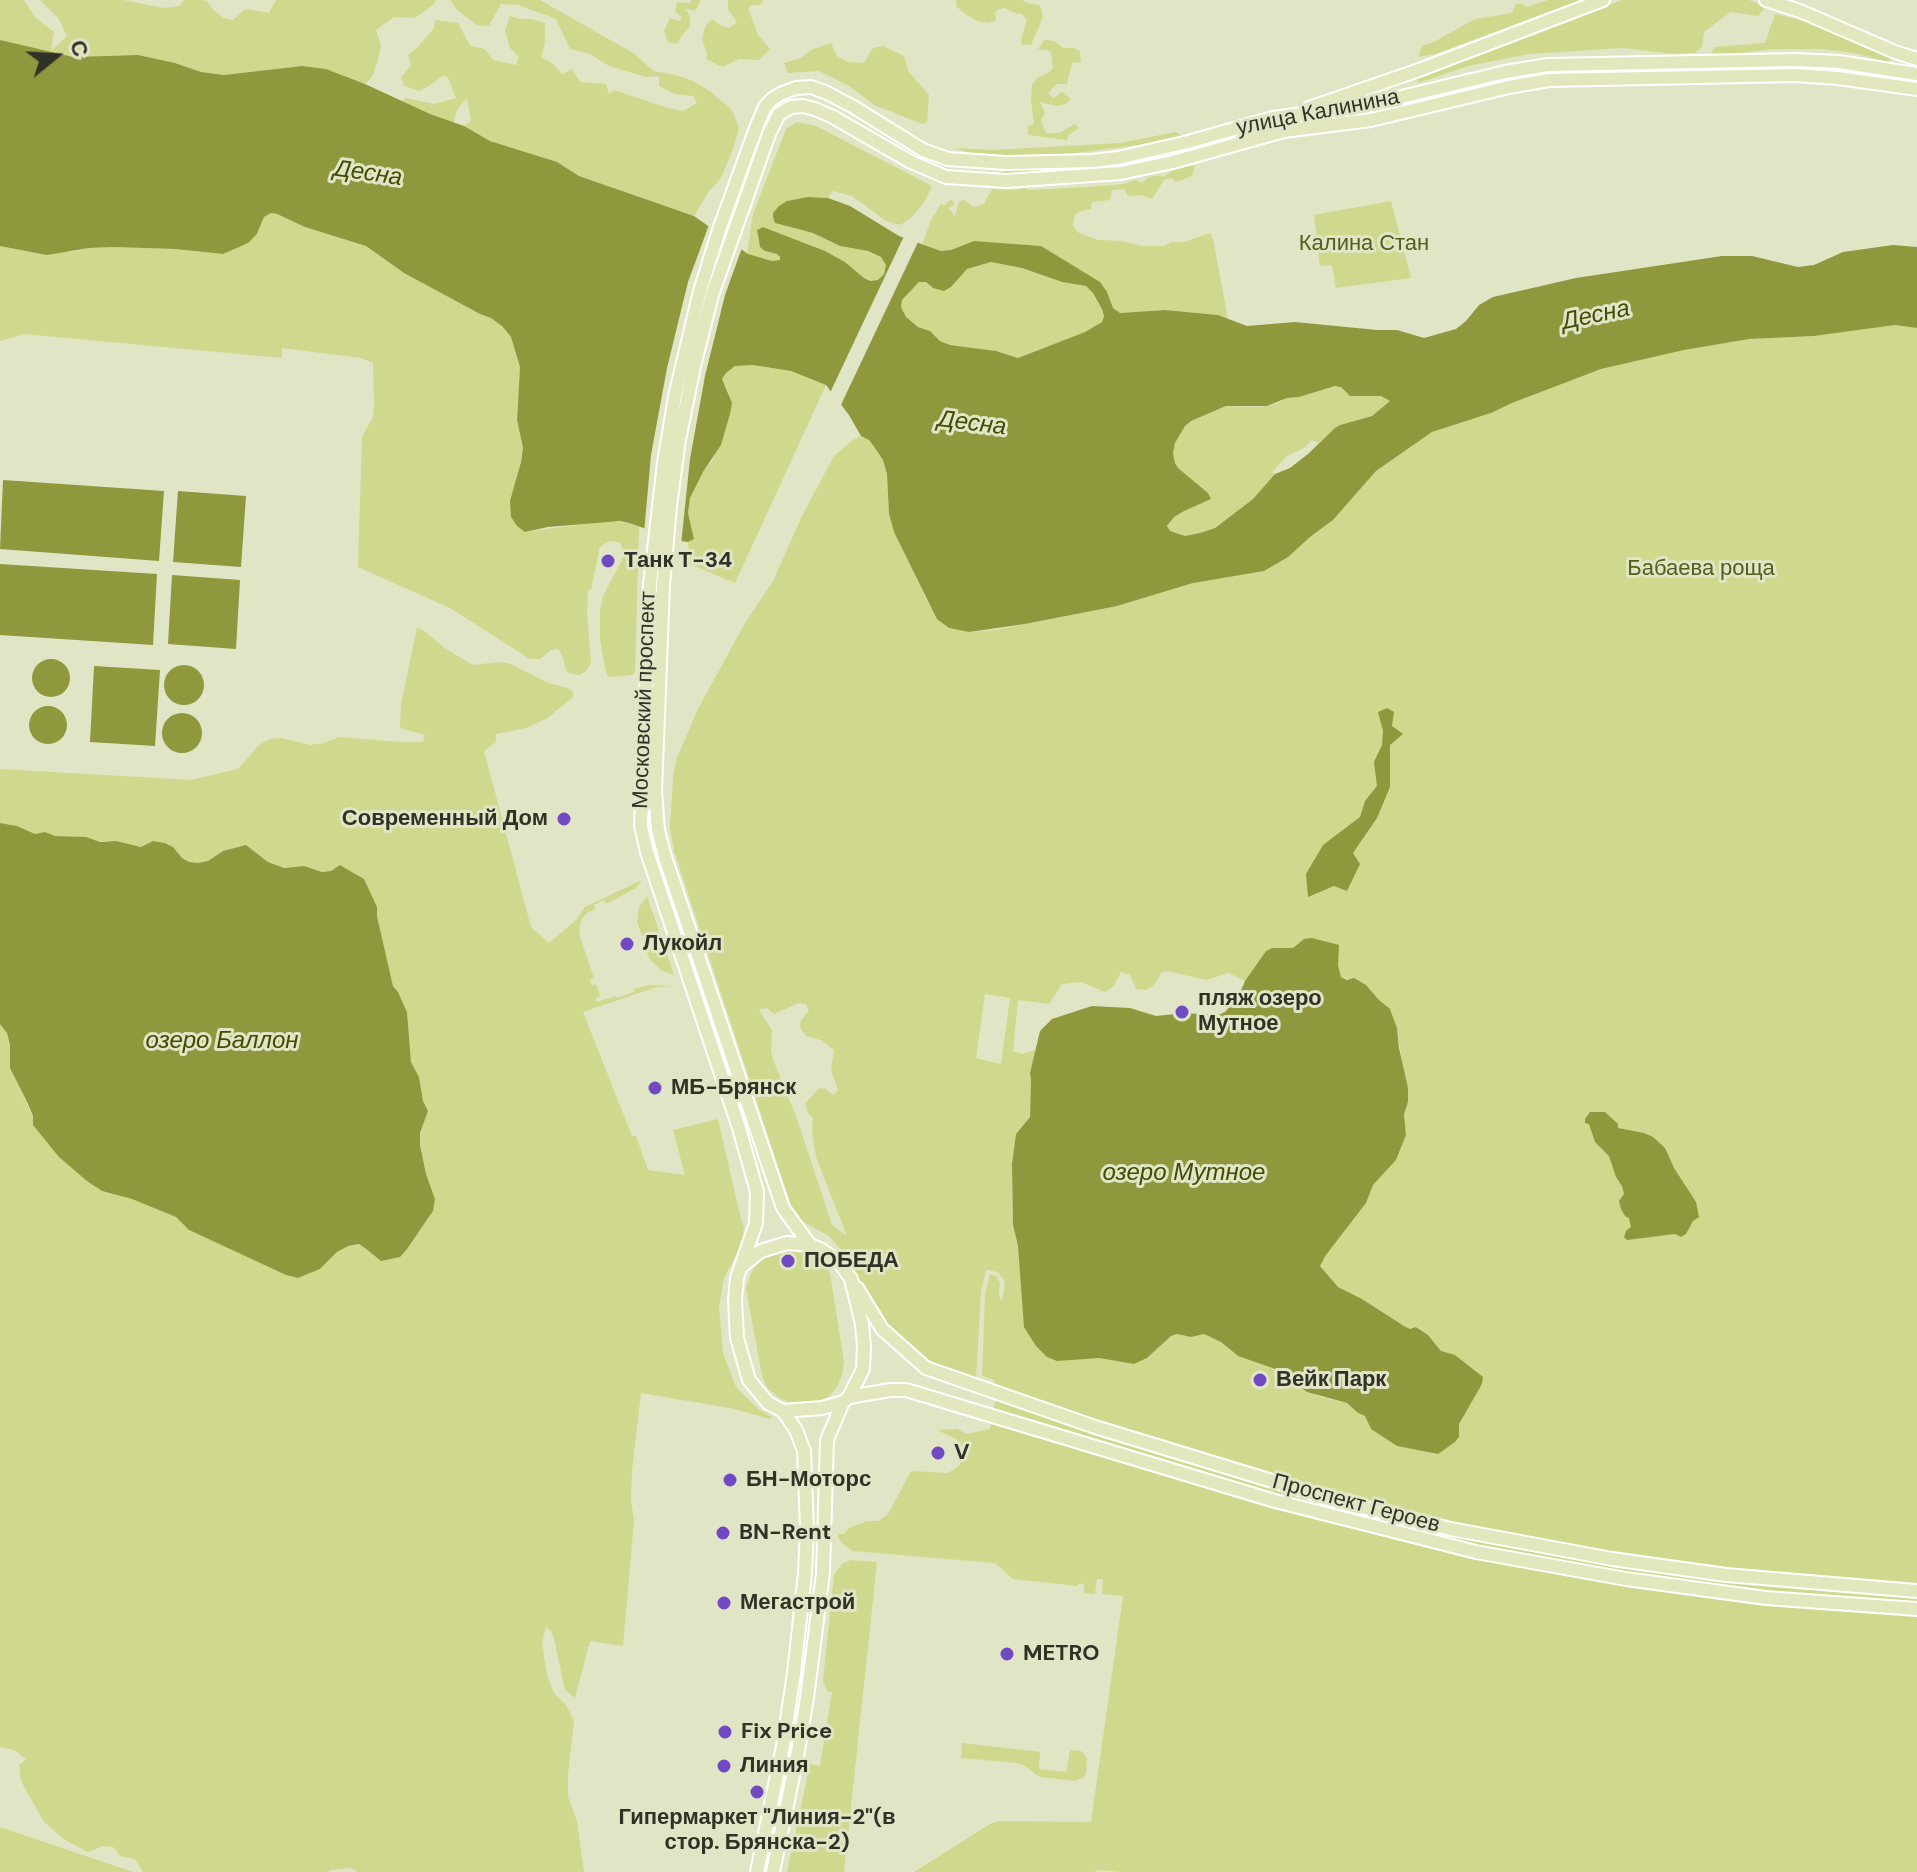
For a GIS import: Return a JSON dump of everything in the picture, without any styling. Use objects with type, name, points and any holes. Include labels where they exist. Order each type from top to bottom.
[{"type":"main road","points":[[1298,113],[1326,100],[1419,70],[1603,0]]},
{"type":"main road","points":[[1766,0],[1917,59]]},
{"type":"main road","name":"улица Калинина","points":[[756,128],[765,107],[780,94],[811,87],[852,106],[923,150],[948,159],[1021,163],[1092,161],[1188,142],[1273,118],[1368,105],[1505,72],[1548,65],[1796,60],[1839,62],[1917,74]]},
{"type":"main road","name":"улица Калинина","points":[[772,129],[779,114],[791,107],[803,106],[833,117],[911,162],[946,177],[1006,181],[1133,171],[1284,131],[1371,120],[1549,80],[1796,75],[1917,89]]},
{"type":"main road","name":"Московский проспект","points":[[742,1266],[756,1223],[757,1192],[641,826],[664,463],[675,396],[693,317],[720,227],[756,128]]},
{"type":"main road","name":"Московский проспект","points":[[772,129],[712,295],[677,452],[656,585],[655,792],[660,842],[783,1208],[810,1245]]},
{"type":"main road","points":[[757,1872],[783,1746],[794,1673],[807,1530],[804,1451],[796,1430],[783,1411],[768,1403],[749,1380],[737,1338],[735,1300],[737,1278],[742,1266],[761,1251],[787,1243],[810,1245],[840,1263],[851,1279],[864,1346],[863,1369],[827,1440],[823,1573],[807,1698],[773,1872]]},
{"type":"main road","name":"Проспект Героев","points":[[851,1279],[882,1329],[926,1368],[1095,1427],[1341,1502],[1451,1529],[1626,1561],[1726,1575],[1917,1591]]},
{"type":"main road","name":"Проспект Героев","points":[[846,1400],[890,1390],[906,1390],[1275,1501],[1476,1552],[1626,1579],[1766,1598],[1917,1609]]},
{"type":"main road","points":[[783,1411],[809,1410],[846,1400]]},
{"type":"green space","points":[[0,0],[24,0],[35,17],[54,32],[51,51],[67,36],[59,19],[40,0],[123,0],[164,8],[179,6],[184,0],[203,0],[224,18],[233,20],[245,9],[269,13],[276,0],[436,0],[415,18],[394,17],[376,30],[381,45],[378,60],[372,77],[365,84],[326,69],[302,66],[224,75],[138,55],[73,57],[29,48],[0,40]]},
{"type":"green space","points":[[450,0],[540,0],[633,53],[654,71],[693,81],[732,110],[739,128],[733,149],[721,178],[694,216],[579,176],[557,162],[490,141],[464,126],[471,121],[467,98],[457,110],[453,124],[402,102],[405,98],[435,104],[456,98],[444,75],[419,91],[405,86],[401,78],[411,65],[408,55],[434,28],[435,20],[458,23],[470,46],[485,49],[493,60],[516,65],[519,57],[510,48],[505,31],[510,16],[545,23],[541,57],[562,74],[572,69],[580,82],[606,84],[609,94],[614,90],[668,108],[683,111],[697,103],[693,96],[675,94],[659,86],[659,76],[646,77],[609,66],[590,54],[570,49],[556,19],[518,5],[501,4],[489,26],[477,25],[457,10]]},
{"type":"green space","points":[[691,0],[700,2],[695,11],[686,9],[690,26],[677,44],[668,42],[664,31],[670,18],[679,21],[682,18],[675,11],[677,2],[691,3]]},
{"type":"green space","points":[[728,0],[763,0],[760,5],[748,8],[758,35],[770,49],[759,60],[739,59],[722,67],[706,59],[702,40],[705,27],[712,19],[730,28],[737,22],[728,9]]},
{"type":"green space","points":[[956,0],[1022,0],[1040,5],[1043,17],[1031,45],[1022,45],[1027,20],[1022,14],[1005,8],[995,12],[996,20],[988,23],[977,21],[956,6]]},
{"type":"green space","points":[[1548,0],[1580,0],[1435,54],[1418,57],[1422,46],[1475,19],[1512,13],[1516,4],[1528,7]]},
{"type":"green space","points":[[1622,0],[1749,0],[1764,9],[1758,16],[1730,12],[1704,32],[1702,47],[1695,53],[1674,54],[1623,48],[1528,54],[1468,66],[1418,83],[1417,78],[1430,72]]},
{"type":"green space","points":[[1775,14],[1814,23],[1892,58],[1888,62],[1822,49],[1772,49],[1710,57],[1714,47],[1765,43]]},
{"type":"green space","points":[[1044,40],[1080,51],[1081,62],[1072,63],[1067,84],[1057,84],[1048,93],[1053,98],[1062,92],[1071,99],[1066,104],[1056,106],[1040,102],[1045,113],[1041,120],[1046,133],[1059,133],[1075,124],[1079,128],[1068,135],[1067,140],[1028,135],[1028,126],[1034,124],[1032,85],[1053,68],[1051,52],[1038,50]]},
{"type":"green space","points":[[831,43],[837,56],[848,62],[864,63],[873,48],[883,46],[904,56],[908,71],[929,95],[927,122],[922,124],[874,105],[851,87],[819,71],[788,73],[784,63]]},
{"type":"green space","points":[[1290,121],[1292,124],[1140,164],[1106,169],[999,173],[1118,164]]},
{"type":"green space","points":[[797,122],[816,126],[932,186],[925,201],[911,218],[900,225],[886,221],[852,196],[833,191],[828,198],[808,197],[787,201],[785,226],[881,257],[886,265],[884,275],[878,280],[870,281],[825,251],[763,227],[757,230],[758,241],[765,251],[777,254],[780,260],[772,261],[747,254],[753,214],[786,129]]},
{"type":"green space","points":[[1176,132],[1183,136],[1154,143],[1060,155],[989,156],[955,148],[992,150],[1120,143]]},
{"type":"green space","points":[[1195,165],[1192,176],[1176,182],[1171,178],[1164,180],[1152,199],[1141,195],[1128,196],[1124,189],[1112,190],[1110,200],[1092,202],[1091,209],[1075,215],[1073,226],[1079,233],[1098,240],[1142,246],[1164,246],[1210,233],[1228,319],[1218,315],[1165,310],[1120,313],[1113,308],[1107,292],[1041,246],[974,241],[941,251],[922,245],[931,220],[941,204],[949,201],[953,200],[954,205],[948,208],[955,216],[959,202],[964,200],[974,207],[984,204],[992,189],[1103,186],[1135,180],[1142,183],[1147,178],[1163,177],[1174,169]]},
{"type":"green space","name":"Калина Стан","points":[[1391,201],[1411,278],[1336,288],[1332,265],[1320,266],[1314,215]]},
{"type":"green space","points":[[271,213],[366,246],[404,273],[491,318],[511,337],[520,367],[517,420],[523,448],[517,480],[525,532],[607,521],[639,527],[635,672],[632,675],[608,676],[600,638],[603,596],[622,560],[623,549],[617,542],[610,541],[599,550],[591,590],[588,590],[591,663],[579,675],[567,673],[558,649],[551,650],[540,659],[530,659],[450,608],[358,567],[362,437],[373,417],[373,363],[361,358],[282,348],[282,358],[24,334],[0,341],[0,246],[72,252],[114,247],[223,254],[257,234],[264,217]]},
{"type":"green space","points":[[991,262],[1086,286],[1102,309],[1102,322],[1085,332],[1018,358],[996,351],[950,345],[906,317],[901,307],[902,300],[919,282],[926,282],[933,288],[951,287],[967,269]]},
{"type":"green space","name":"Бабаева роща","points":[[1895,325],[1917,328],[1917,1872],[914,1872],[999,1821],[1091,1822],[1123,1596],[1102,1594],[1103,1579],[1097,1579],[1095,1594],[1084,1593],[1084,1584],[1079,1583],[1078,1586],[1013,1579],[995,1563],[852,1551],[838,1537],[849,1528],[867,1521],[878,1521],[888,1514],[911,1471],[948,1473],[959,1466],[964,1453],[956,1439],[937,1430],[957,1429],[967,1434],[990,1429],[996,1398],[994,1380],[982,1376],[985,1295],[990,1274],[996,1276],[1002,1302],[1005,1282],[998,1272],[986,1270],[981,1292],[976,1379],[929,1362],[886,1323],[842,1251],[829,1236],[800,1220],[792,1208],[674,851],[670,828],[676,760],[698,709],[745,623],[773,581],[802,516],[834,456],[861,436],[869,440],[883,459],[894,532],[949,628],[969,632],[995,630],[1117,606],[1193,583],[1310,537],[1333,520],[1376,471],[1432,432],[1491,413],[1601,369],[1749,339],[1814,336]],"holes":[[[1304,939],[1338,965],[1341,977],[1366,985],[1390,1009],[1397,1028],[1408,1102],[1404,1114],[1406,1135],[1396,1160],[1373,1185],[1366,1203],[1320,1266],[1338,1287],[1404,1326],[1410,1329],[1417,1327],[1428,1335],[1441,1351],[1482,1384],[1461,1418],[1458,1437],[1438,1454],[1397,1446],[1371,1429],[1365,1416],[1347,1403],[1320,1397],[1300,1388],[1278,1370],[1238,1356],[1221,1342],[1204,1334],[1171,1336],[1147,1358],[1135,1364],[1099,1358],[1018,1246],[1013,1225],[1012,1164],[1016,1134],[1030,1117],[1030,1073],[1036,1050],[1022,1054],[1013,1051],[1018,1000],[1049,1004],[1062,984],[1081,982],[1105,992],[1113,987],[1121,972],[1130,975],[1136,989],[1146,990],[1154,985],[1162,972],[1167,971],[1206,980],[1229,973],[1245,981],[1266,951],[1293,948]],[[985,994],[1010,998],[1001,1064],[976,1058]],[[799,1003],[806,1004],[809,1011],[801,1020],[800,1027],[806,1036],[821,1040],[834,1050],[831,1070],[838,1090],[833,1095],[819,1088],[805,1104],[813,1118],[816,1157],[847,1236],[832,1225],[797,1119],[774,1062],[772,1030],[759,1010],[767,1008],[774,1014]]]},
{"type":"green space","points":[[753,365],[791,371],[826,385],[735,583],[690,564],[688,542],[694,538],[688,513],[690,498],[713,460],[730,414],[728,393],[722,378],[735,366]]},
{"type":"green space","points":[[1335,386],[1341,387],[1350,396],[1381,396],[1390,401],[1372,416],[1340,425],[1318,443],[1312,440],[1304,448],[1287,456],[1253,499],[1215,528],[1185,536],[1170,531],[1167,527],[1174,517],[1208,493],[1175,463],[1175,443],[1185,426],[1227,406],[1261,407]]},
{"type":"green space","points":[[417,628],[473,665],[511,664],[573,692],[573,697],[546,719],[526,728],[496,734],[496,742],[484,751],[531,927],[549,943],[576,920],[585,907],[642,880],[636,888],[606,904],[604,900],[594,905],[595,909],[582,919],[580,937],[594,978],[590,980],[592,985],[596,984],[600,996],[595,999],[597,1002],[617,998],[649,985],[672,986],[657,987],[583,1012],[648,1170],[685,1175],[673,1130],[718,1119],[744,1228],[742,1244],[724,1278],[719,1307],[723,1353],[736,1387],[758,1409],[772,1417],[641,1393],[632,1470],[634,1521],[623,1646],[590,1641],[575,1698],[565,1690],[554,1639],[546,1627],[542,1643],[547,1676],[554,1693],[566,1705],[574,1721],[568,1796],[577,1821],[584,1872],[358,1872],[350,1868],[328,1872],[143,1872],[135,1859],[120,1856],[113,1847],[103,1846],[88,1852],[65,1840],[44,1822],[21,1781],[19,1765],[26,1759],[14,1750],[0,1747],[0,1024],[7,1033],[10,1045],[10,1068],[33,1117],[59,1157],[102,1191],[176,1217],[189,1230],[298,1278],[320,1269],[348,1246],[359,1244],[381,1261],[420,1231],[433,1211],[435,1199],[420,1145],[420,1133],[428,1111],[419,1077],[411,1062],[407,1012],[393,986],[377,907],[364,879],[341,866],[322,872],[304,866],[284,868],[268,862],[246,845],[223,851],[208,861],[198,863],[182,858],[165,843],[153,841],[141,847],[116,841],[94,841],[86,837],[55,836],[45,832],[35,834],[0,823],[0,769],[191,780],[238,769],[259,745],[270,739],[281,738],[310,745],[339,737],[423,742],[425,735],[400,728],[401,704]]},
{"type":"green space","points":[[647,896],[674,975],[661,970],[649,958],[645,936],[642,936],[637,922],[639,907]]},
{"type":"green space","points":[[782,1247],[811,1251],[823,1261],[830,1273],[844,1362],[837,1387],[828,1397],[816,1403],[790,1403],[778,1397],[768,1389],[762,1376],[746,1288],[758,1261],[768,1252]]},
{"type":"green space","points":[[851,1560],[877,1562],[844,1872],[787,1872],[810,1764],[820,1766],[832,1692],[827,1691],[823,1681],[834,1575],[842,1564]]},
{"type":"green space","points":[[962,1743],[1040,1752],[1039,1769],[1066,1772],[1070,1750],[1081,1751],[1087,1758],[1086,1773],[1075,1781],[1040,1777],[1017,1763],[961,1758]]},
{"type":"green space","points":[[0,1827],[133,1872],[0,1872]]},
{"type":"water","name":"Десна","points":[[0,40],[73,57],[138,55],[224,75],[302,66],[326,69],[464,126],[490,141],[557,162],[579,176],[694,216],[748,254],[772,261],[780,260],[777,254],[760,247],[757,230],[763,227],[825,251],[870,281],[878,280],[884,274],[886,265],[881,257],[775,223],[773,213],[787,201],[808,197],[828,198],[850,206],[899,236],[941,251],[974,241],[1041,246],[1100,282],[1113,308],[1120,313],[1165,310],[1218,315],[1247,326],[1295,322],[1397,330],[1424,338],[1456,329],[1479,305],[1493,297],[1576,278],[1722,256],[1752,256],[1798,267],[1814,265],[1843,252],[1893,245],[1917,247],[1917,328],[1895,325],[1814,336],[1749,339],[1601,369],[1491,413],[1432,432],[1376,471],[1333,520],[1288,557],[1264,571],[1193,583],[1117,606],[969,632],[949,628],[937,619],[894,532],[889,514],[887,474],[875,448],[861,436],[826,385],[791,371],[753,365],[735,366],[722,379],[732,403],[721,445],[690,498],[688,513],[694,539],[681,541],[620,521],[525,532],[511,517],[510,501],[523,448],[517,420],[520,367],[511,337],[491,318],[404,273],[366,246],[271,213],[264,217],[257,234],[248,243],[223,254],[114,247],[47,255],[0,246]],"holes":[[[991,262],[1086,286],[1102,309],[1102,322],[1085,332],[1018,358],[996,351],[950,345],[906,317],[901,307],[902,300],[919,282],[944,291],[967,269]],[[1335,386],[1341,387],[1350,396],[1381,396],[1390,401],[1372,416],[1335,428],[1290,468],[1275,474],[1253,499],[1215,528],[1185,536],[1170,531],[1167,526],[1174,517],[1211,499],[1175,463],[1175,443],[1185,426],[1226,406],[1267,406]]]},
{"type":"water","points":[[3,480],[164,491],[159,561],[0,549]]},
{"type":"water","points":[[178,491],[246,496],[241,567],[173,562]]},
{"type":"water","points":[[0,564],[157,574],[153,645],[0,635]]},
{"type":"water","points":[[172,575],[240,580],[236,649],[168,644]]},
{"type":"water","points":[[51,659],[65,664],[70,678],[65,692],[51,697],[37,692],[32,678],[37,664]]},
{"type":"water","points":[[184,665],[198,671],[204,685],[198,699],[184,705],[170,699],[164,685],[170,671]]},
{"type":"water","points":[[94,666],[160,670],[155,746],[90,742]]},
{"type":"water","points":[[48,706],[62,711],[67,725],[62,739],[48,744],[34,739],[29,725],[34,711]]},
{"type":"water","points":[[1387,708],[1394,712],[1392,726],[1403,734],[1390,745],[1390,787],[1377,818],[1353,853],[1360,864],[1347,891],[1334,886],[1308,897],[1306,874],[1323,845],[1360,817],[1365,801],[1377,786],[1374,762],[1382,745],[1383,731],[1378,712]]},
{"type":"water","points":[[182,713],[196,719],[202,733],[196,747],[182,753],[168,747],[162,733],[168,719]]},
{"type":"water","name":"озеро Баллон","points":[[0,823],[35,834],[45,832],[55,836],[86,837],[100,842],[116,841],[141,847],[153,841],[165,843],[182,858],[198,863],[208,861],[223,851],[246,845],[268,862],[284,868],[304,866],[322,872],[340,865],[364,879],[377,907],[393,986],[407,1012],[411,1062],[419,1077],[428,1111],[420,1133],[420,1145],[435,1199],[433,1211],[400,1257],[381,1261],[359,1244],[337,1252],[320,1269],[298,1278],[286,1275],[189,1230],[176,1217],[102,1191],[59,1157],[33,1125],[33,1116],[10,1068],[10,1045],[7,1033],[0,1024]]},
{"type":"water","name":"озеро Мутное","points":[[1304,939],[1339,945],[1341,977],[1347,980],[1354,978],[1366,985],[1390,1009],[1397,1028],[1408,1088],[1404,1114],[1406,1135],[1396,1160],[1373,1185],[1366,1203],[1320,1266],[1338,1287],[1404,1326],[1410,1329],[1416,1327],[1428,1335],[1441,1351],[1455,1355],[1483,1377],[1459,1424],[1459,1437],[1438,1454],[1397,1446],[1371,1429],[1365,1416],[1347,1403],[1307,1392],[1278,1370],[1238,1356],[1221,1342],[1204,1334],[1171,1336],[1147,1358],[1134,1364],[1099,1358],[1057,1361],[1047,1357],[1036,1346],[1024,1327],[1018,1246],[1013,1225],[1012,1164],[1016,1134],[1030,1117],[1030,1073],[1040,1031],[1052,1019],[1092,1006],[1130,1008],[1156,1016],[1184,1013],[1218,1015],[1225,1012],[1239,995],[1266,951],[1293,948]]},
{"type":"water","points":[[1590,1112],[1605,1112],[1618,1124],[1618,1128],[1644,1133],[1665,1148],[1696,1202],[1699,1217],[1686,1234],[1681,1237],[1675,1234],[1627,1240],[1624,1237],[1631,1227],[1619,1201],[1624,1194],[1622,1186],[1609,1156],[1595,1142],[1589,1124],[1585,1123]]},
{"type":"pier","points":[[710,222],[743,245],[725,295],[705,376],[690,459],[681,545],[644,533],[651,455],[667,368],[688,282]]},
{"type":"pier","points":[[905,234],[919,240],[839,409],[829,395]]},
{"type":"place","name":"Танк Т-34","points":[[608,561]]},
{"type":"place","name":"Современный Дом","points":[[564,819]]},
{"type":"place","name":"Лукойл","points":[[627,944]]},
{"type":"place","name":"пляж озеро Мутное","points":[[1182,1012]]},
{"type":"place","name":"МБ-Брянск","points":[[655,1088]]},
{"type":"place","name":"ПОБЕДА","points":[[788,1261]]},
{"type":"place","name":"Вейк Парк","points":[[1260,1380]]},
{"type":"place","name":"V","points":[[938,1453]]},
{"type":"place","name":"БН-Моторс","points":[[730,1480]]},
{"type":"place","name":"BN-Rent","points":[[723,1533]]},
{"type":"place","name":"Мегастрой","points":[[724,1603]]},
{"type":"place","name":"METRO","points":[[1007,1654]]},
{"type":"place","name":"Fix Price","points":[[725,1732]]},
{"type":"place","name":"Линия","points":[[724,1766]]},
{"type":"place","name":"Гипермаркет \"Линия-2\"(в стор. Брянска-2)","points":[[757,1792]]}]
